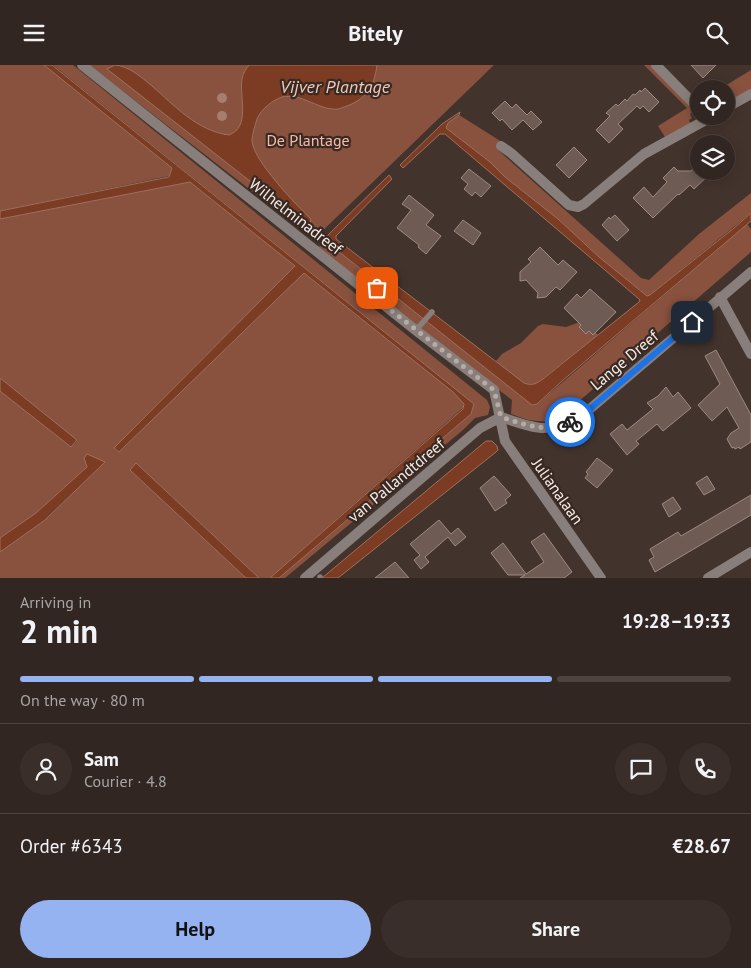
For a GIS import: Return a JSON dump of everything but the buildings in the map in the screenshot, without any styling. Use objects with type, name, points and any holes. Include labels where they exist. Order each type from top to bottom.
[{"type":"street","name":"Wilhelminadreef","points":[[82,65],[371,295],[494,390],[501,417]]},
{"type":"street","points":[[656,65],[690,100]]},
{"type":"street","points":[[735,104],[751,94]]},
{"type":"street","points":[[500,146],[511,153],[569,205],[578,207],[644,154],[695,125]]},
{"type":"street","name":"Lange Dreef","points":[[501,417],[543,429],[561,426],[578,419],[751,272]]},
{"type":"street","points":[[720,297],[751,354]]},
{"type":"street","name":"van Pallandtdreef","points":[[305,578],[318,575],[480,428],[501,417]]},
{"type":"street","name":"Julianalaan","points":[[501,417],[504,441],[601,578]]},
{"type":"street","points":[[708,578],[751,552]]},
{"type":"lane","points":[[371,295],[386,278]]},
{"type":"lane","points":[[416,330],[432,312]]},
{"type":"green space","points":[[0,65],[44,65],[172,168],[169,176],[0,211]]},
{"type":"green space","points":[[53,65],[73,65],[487,400],[490,407],[488,415],[475,418],[285,578],[279,578],[471,414],[474,404]]},
{"type":"green space","name":"De Plantage","points":[[89,65],[494,65],[314,239]]},
{"type":"green space","points":[[644,65],[653,65],[690,104],[690,124],[665,137],[658,126],[687,108]]},
{"type":"green space","points":[[751,70],[751,89],[735,98],[735,80]]},
{"type":"green space","points":[[459,115],[502,142],[498,150],[641,278],[649,280],[699,234],[751,193],[751,213],[647,296],[599,257],[558,219],[505,177],[490,162],[446,128],[448,123]]},
{"type":"green space","points":[[190,182],[295,266],[114,448],[118,452],[304,273],[453,392],[462,400],[464,407],[270,578],[259,578],[136,463],[130,470],[246,578],[0,578],[0,552],[45,520],[105,462],[84,458],[87,467],[36,513],[0,538],[0,391],[71,447],[77,441],[0,378],[0,219]]},
{"type":"green space","points":[[747,224],[751,229],[751,252],[562,416],[548,422],[528,420],[511,414],[512,400],[315,248],[328,243],[533,405],[537,404]]},
{"type":"green space","points":[[580,322],[588,325],[598,335],[535,385],[519,380],[496,361],[502,354],[521,343],[538,326],[543,324],[566,327]]},
{"type":"water","points":[[44,65],[52,65],[474,404],[471,414],[279,578],[270,578],[463,409],[464,404],[453,392],[304,273],[119,452],[114,448],[295,266],[190,182],[0,219],[0,211],[169,177],[172,168]]},
{"type":"water","name":"Vijver Plantage","points":[[115,65],[125,67],[139,76],[196,123],[217,133],[229,135],[236,131],[242,118],[241,86],[244,73],[249,65],[377,65],[374,80],[368,92],[352,104],[334,109],[296,97],[282,97],[268,105],[257,119],[252,138],[254,149],[267,171],[311,219],[310,223],[306,225],[107,69]]},
{"type":"water","points":[[460,112],[459,115],[448,123],[446,128],[490,162],[505,177],[558,219],[599,257],[647,296],[751,213],[751,221],[537,404],[532,405],[326,240],[328,235],[389,175],[392,179],[336,236],[336,239],[527,384],[534,384],[543,379],[639,302],[639,299],[445,134],[440,134],[403,168],[400,165],[442,124]]},
{"type":"water","points":[[0,378],[77,440],[71,447],[0,391]]},
{"type":"water","points":[[486,441],[492,441],[498,450],[338,578],[322,578]]},
{"type":"water","points":[[87,454],[105,462],[45,520],[0,552],[0,538],[36,513],[87,467],[84,458]]},
{"type":"water","points":[[136,463],[259,578],[246,578],[130,470]]},
{"type":"way so far","points":[[377,288],[371,295],[494,390],[501,417],[543,429],[561,426],[570,422]]},
{"type":"route","points":[[570,422],[578,419],[692,322]]}]
